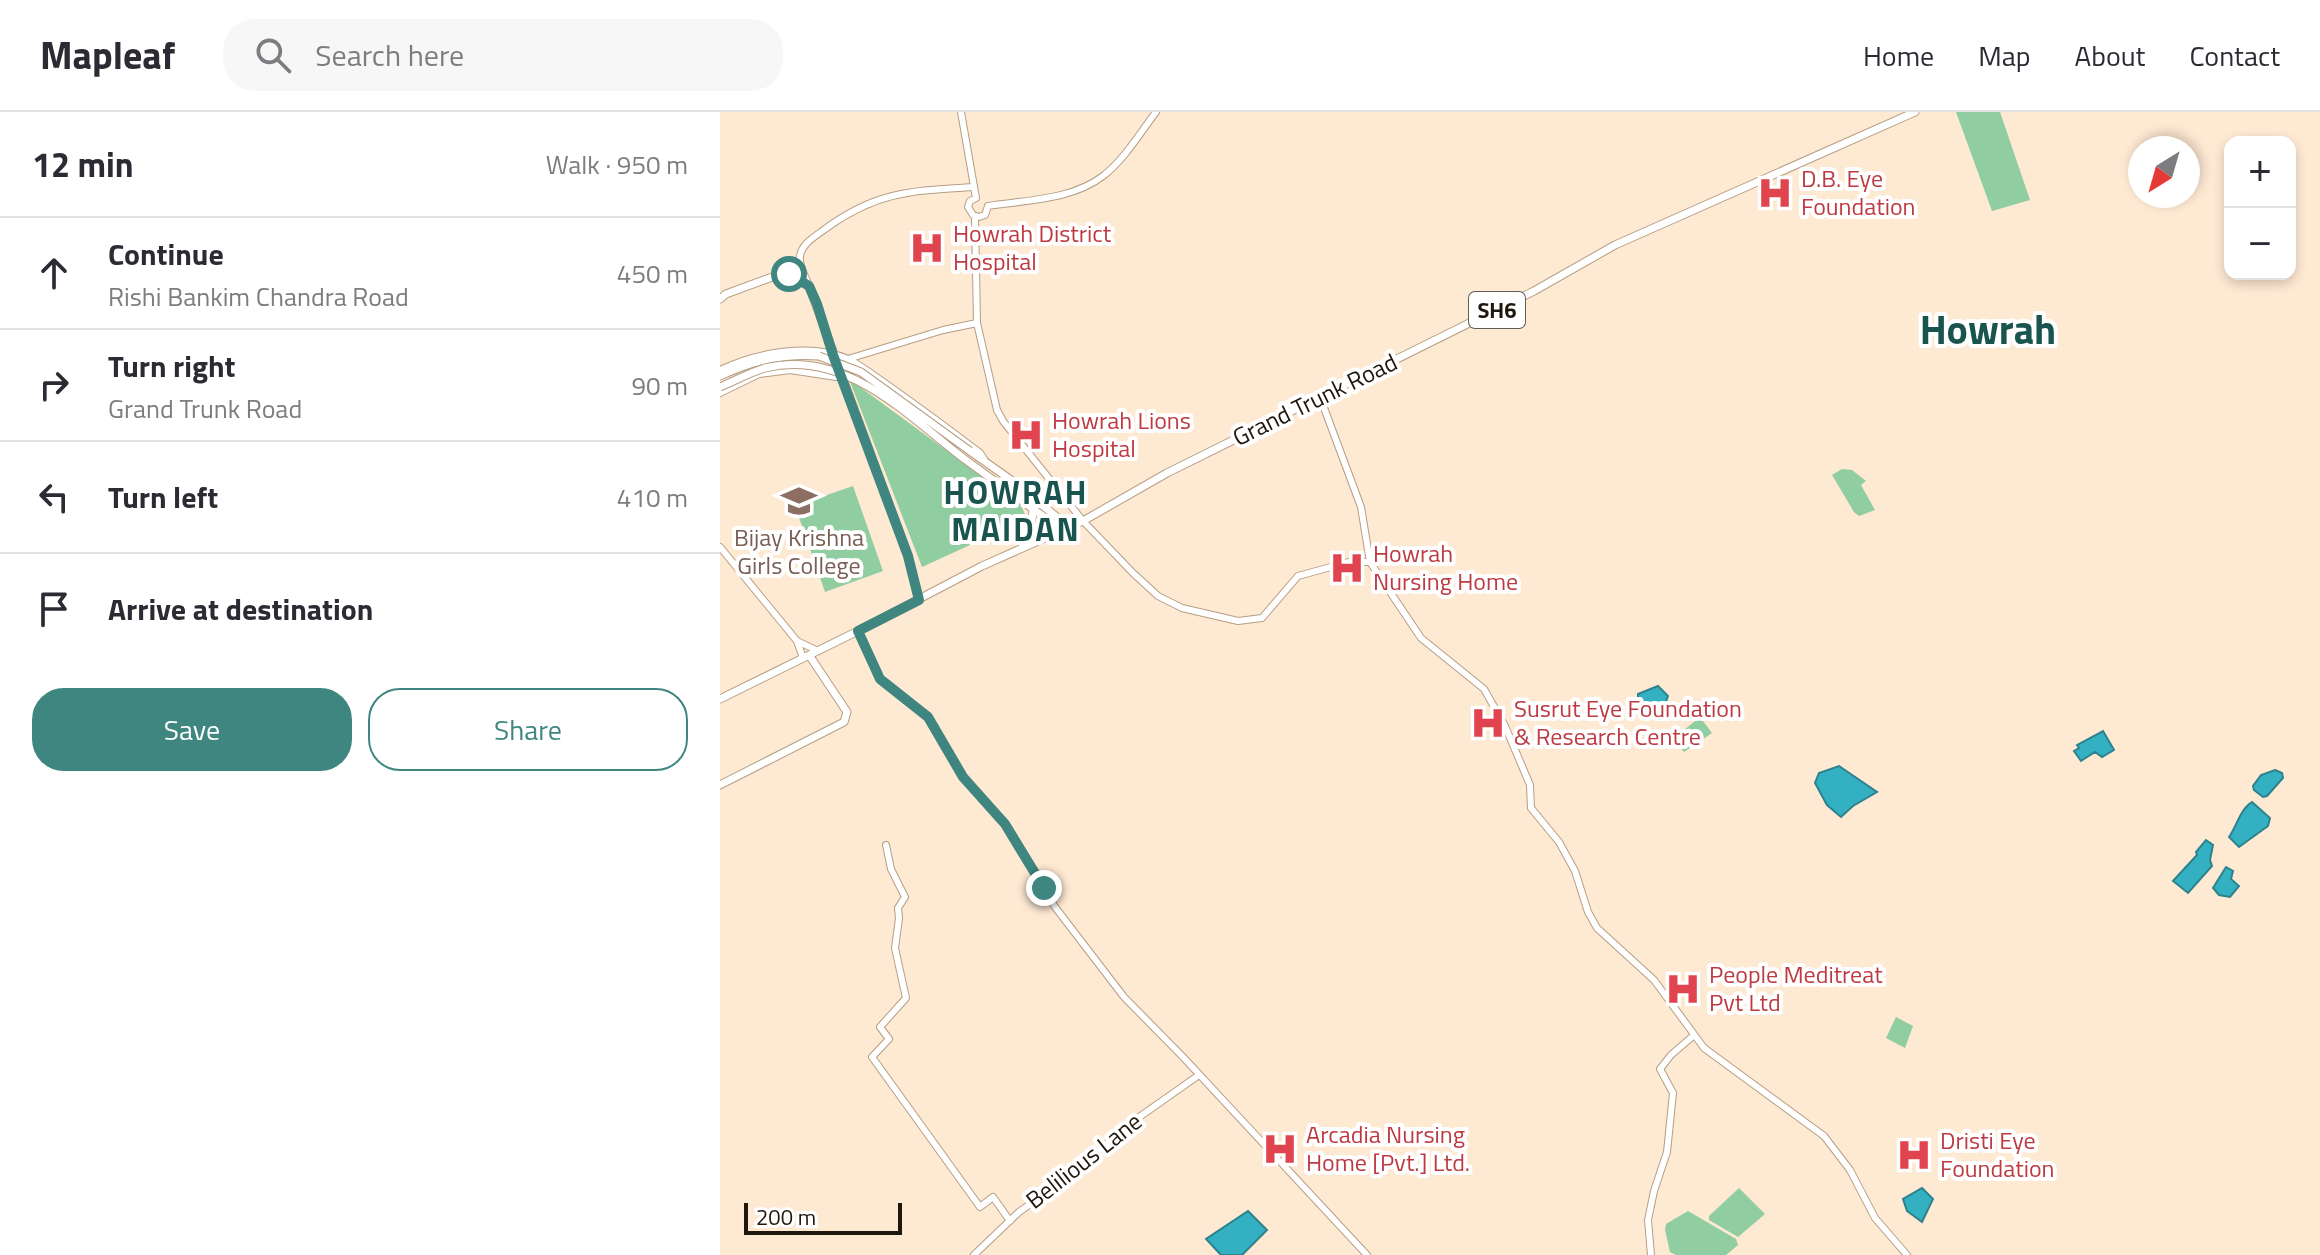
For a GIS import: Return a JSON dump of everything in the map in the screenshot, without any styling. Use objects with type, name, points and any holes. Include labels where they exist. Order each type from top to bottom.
[{"type":"main road","points":[[988,206],[1071,193],[1086,187],[1112,167],[1156,112]]},
{"type":"main road","name":"Grand Trunk Road","points":[[720,699],[982,566],[1083,521],[1167,473],[1534,291],[1615,245],[1915,112]]},
{"type":"main road","points":[[961,114],[976,198]]},
{"type":"main road","points":[[919,600],[908,556],[799,260],[800,253],[811,240],[844,215],[886,196],[973,187]]},
{"type":"main road","points":[[988,206],[982,198],[976,198],[968,207],[975,217],[977,323],[997,410],[1083,521],[1133,573],[1158,596],[1182,608],[1238,621],[1262,618],[1298,576],[1349,562],[1370,562]]},
{"type":"main road","points":[[975,217],[985,215],[988,206]]},
{"type":"main road","points":[[723,297],[783,273],[799,260]]},
{"type":"main road","points":[[783,273],[796,276],[809,286]]},
{"type":"main road","points":[[848,359],[977,323]]},
{"type":"main road","points":[[720,373],[760,356],[803,351],[848,359],[959,437],[980,453],[986,462]]},
{"type":"main road","points":[[720,373],[750,362],[795,354],[819,356],[861,372],[986,462],[1066,529]]},
{"type":"main road","points":[[843,378],[848,359]]},
{"type":"main road","points":[[720,390],[762,369],[784,365],[834,369],[857,379],[1033,509],[1066,529]]},
{"type":"main road","points":[[720,390],[759,374],[790,370],[843,378]]},
{"type":"main road","points":[[1320,397],[1358,495],[1370,562],[1421,638],[1484,689],[1505,726],[1530,785],[1531,808],[1559,842],[1575,871],[1588,912],[1597,928],[1654,980],[1693,1036],[1708,1052],[1824,1136],[1850,1170],[1875,1218],[1907,1255]]},
{"type":"main road","points":[[1022,548],[1031,534],[1033,509]]},
{"type":"main road","points":[[720,547],[797,641],[847,712],[847,718],[833,729],[720,785]]},
{"type":"main road","points":[[858,631],[880,679],[928,717],[963,777],[1005,824],[1055,907],[1124,997],[1367,1255]]},
{"type":"main road","points":[[797,641],[818,651]]},
{"type":"main road","points":[[886,845],[891,869],[905,897],[898,908],[895,948],[906,998],[880,1027],[889,1039],[872,1057],[980,1207],[993,1197],[1010,1221]]},
{"type":"main road","points":[[1651,1255],[1648,1220],[1667,1152],[1673,1093],[1660,1069],[1693,1036]]},
{"type":"main road","name":"Belilious Lane","points":[[974,1255],[1010,1221],[1135,1120],[1199,1075]]},
{"type":"green space","points":[[1956,112],[2000,112],[2030,200],[1992,211]]},
{"type":"green space","points":[[849,379],[1021,505],[1027,519],[922,567]]},
{"type":"green space","points":[[1842,469],[1852,470],[1866,481],[1861,485],[1875,510],[1859,516],[1854,512],[1832,475]]},
{"type":"green space","points":[[853,486],[883,571],[825,592],[795,506]]},
{"type":"green space","points":[[1700,717],[1712,733],[1684,752],[1673,739]]},
{"type":"green space","points":[[1896,1017],[1913,1026],[1905,1048],[1886,1038]]},
{"type":"green space","points":[[1739,1188],[1765,1214],[1738,1237],[1709,1220],[1709,1216]]},
{"type":"green space","points":[[1688,1211],[1736,1239],[1738,1245],[1726,1255],[1676,1255],[1670,1252],[1666,1224]]},
{"type":"water","points":[[1658,686],[1668,696],[1664,707],[1649,714],[1638,701],[1638,694]]},
{"type":"water","points":[[2103,731],[2114,750],[2102,757],[2095,752],[2081,761],[2074,751],[2079,748],[2077,745]]},
{"type":"water","points":[[1839,766],[1877,792],[1841,817],[1827,805],[1815,783],[1819,773]]},
{"type":"water","points":[[2275,770],[2282,773],[2283,778],[2263,797],[2253,786],[2261,775]]},
{"type":"water","points":[[2252,802],[2270,818],[2268,826],[2239,847],[2229,837]]},
{"type":"water","points":[[2206,840],[2213,845],[2212,866],[2188,893],[2173,881]]},
{"type":"water","points":[[2226,867],[2233,871],[2231,879],[2239,886],[2230,897],[2219,895],[2213,888]]},
{"type":"water","points":[[1922,1188],[1933,1199],[1922,1222],[1907,1211],[1903,1199]]},
{"type":"water","points":[[1248,1211],[1267,1230],[1242,1255],[1221,1255],[1206,1239]]},
{"type":"place","name":"D.B. Eye Foundation","points":[[1775,193]]},
{"type":"place","name":"Howrah District Hospital","points":[[927,248]]},
{"type":"place","name":"Howrah Lions Hospital","points":[[1026,435]]},
{"type":"place","name":"Bijay Krishna Girls College","points":[[799,501]]},
{"type":"place","name":"Howrah Nursing Home","points":[[1347,568]]},
{"type":"place","name":"Susrut Eye Foundation & Research Centre","points":[[1488,723]]},
{"type":"place","name":"People Meditreat Pvt Ltd","points":[[1683,989]]},
{"type":"place","name":"Arcadia Nursing Home [Pvt.] Ltd.","points":[[1280,1149]]},
{"type":"place","name":"Dristi Eye Foundation","points":[[1914,1155]]},
{"type":"district","name":"Howrah","points":[[1988,330]]},
{"type":"district","name":"HOWRAH MAIDAN","points":[[1016,512]]},
{"type":"route","points":[[789,274],[809,286],[817,304],[908,556],[919,600],[858,631],[880,679],[928,717],[963,777],[1005,824],[1044,888]]}]
